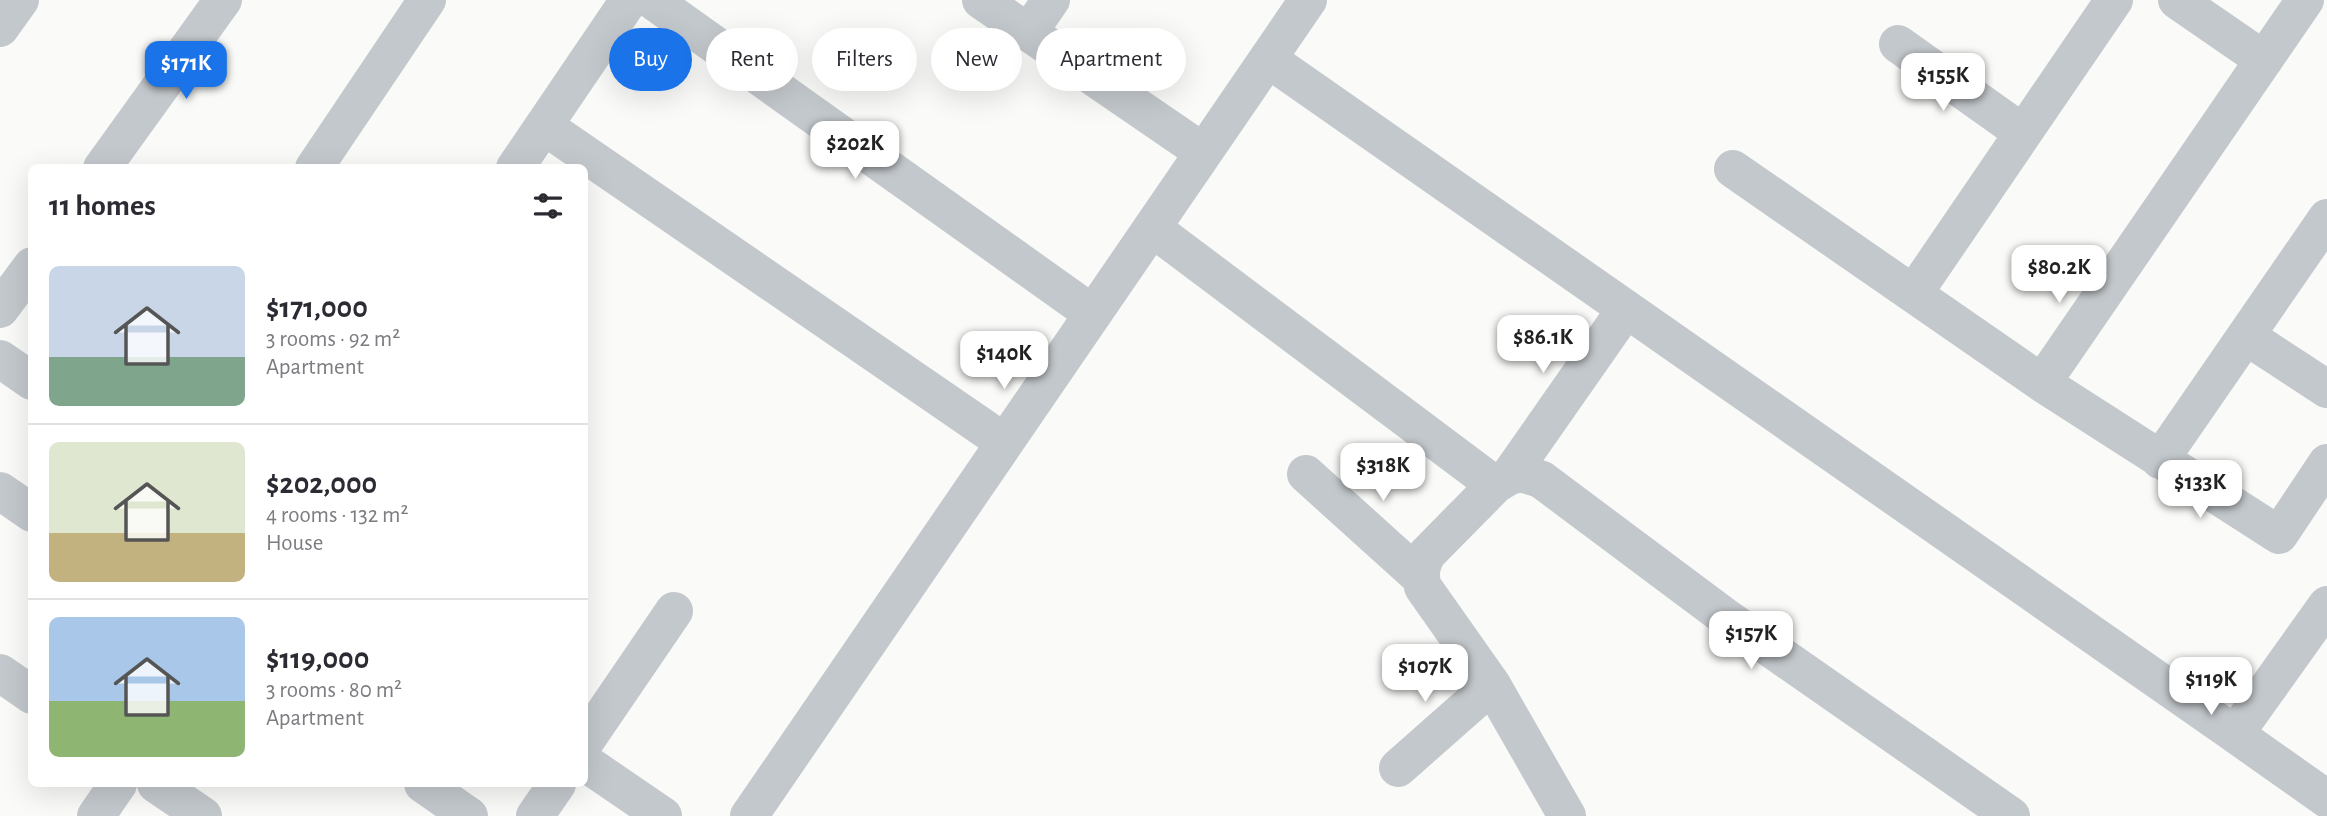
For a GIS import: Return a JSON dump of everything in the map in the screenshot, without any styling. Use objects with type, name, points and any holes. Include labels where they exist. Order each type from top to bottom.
[{"type":"street","points":[[0,28],[20,0]]},
{"type":"street","points":[[105,164],[223,0]]},
{"type":"street","points":[[317,164],[428,0]]},
{"type":"street","points":[[518,164],[629,0]]},
{"type":"street","points":[[652,0],[1093,314]]},
{"type":"street","points":[[981,0],[1203,152]]},
{"type":"street","points":[[1028,33],[1051,0]]},
{"type":"street","points":[[749,816],[1308,0]]},
{"type":"street","points":[[1914,293],[2114,0]]},
{"type":"street","points":[[2176,0],[2264,60]]},
{"type":"street","points":[[2042,383],[2305,0]]},
{"type":"street","points":[[1898,44],[2023,133]]},
{"type":"street","points":[[1268,59],[2327,799]]},
{"type":"street","points":[[544,126],[1004,442]]},
{"type":"street","points":[[1733,169],[2042,383],[2279,536],[2327,463]]},
{"type":"street","points":[[2160,460],[2327,218]]},
{"type":"street","points":[[1152,228],[1502,480]]},
{"type":"street","points":[[0,309],[28,271]]},
{"type":"street","points":[[1567,816],[1492,685],[1423,587],[1421,565],[1427,554],[1502,480],[1626,309]]},
{"type":"street","points":[[2246,336],[2327,389]]},
{"type":"street","points":[[0,359],[28,378]]},
{"type":"street","points":[[1502,480],[1523,473],[1542,480],[1724,616],[2011,816]]},
{"type":"street","points":[[1306,474],[1420,577]]},
{"type":"street","points":[[0,491],[28,510]]},
{"type":"street","points":[[2235,734],[2327,605]]},
{"type":"street","points":[[588,737],[674,611]]},
{"type":"street","points":[[0,673],[28,692]]},
{"type":"street","points":[[1398,768],[1492,685]]},
{"type":"street","points":[[588,765],[663,816]]},
{"type":"street","points":[[96,816],[116,787]]},
{"type":"street","points":[[160,787],[204,816]]},
{"type":"street","points":[[428,787],[469,816]]},
{"type":"street","points":[[535,816],[555,787]]}]
